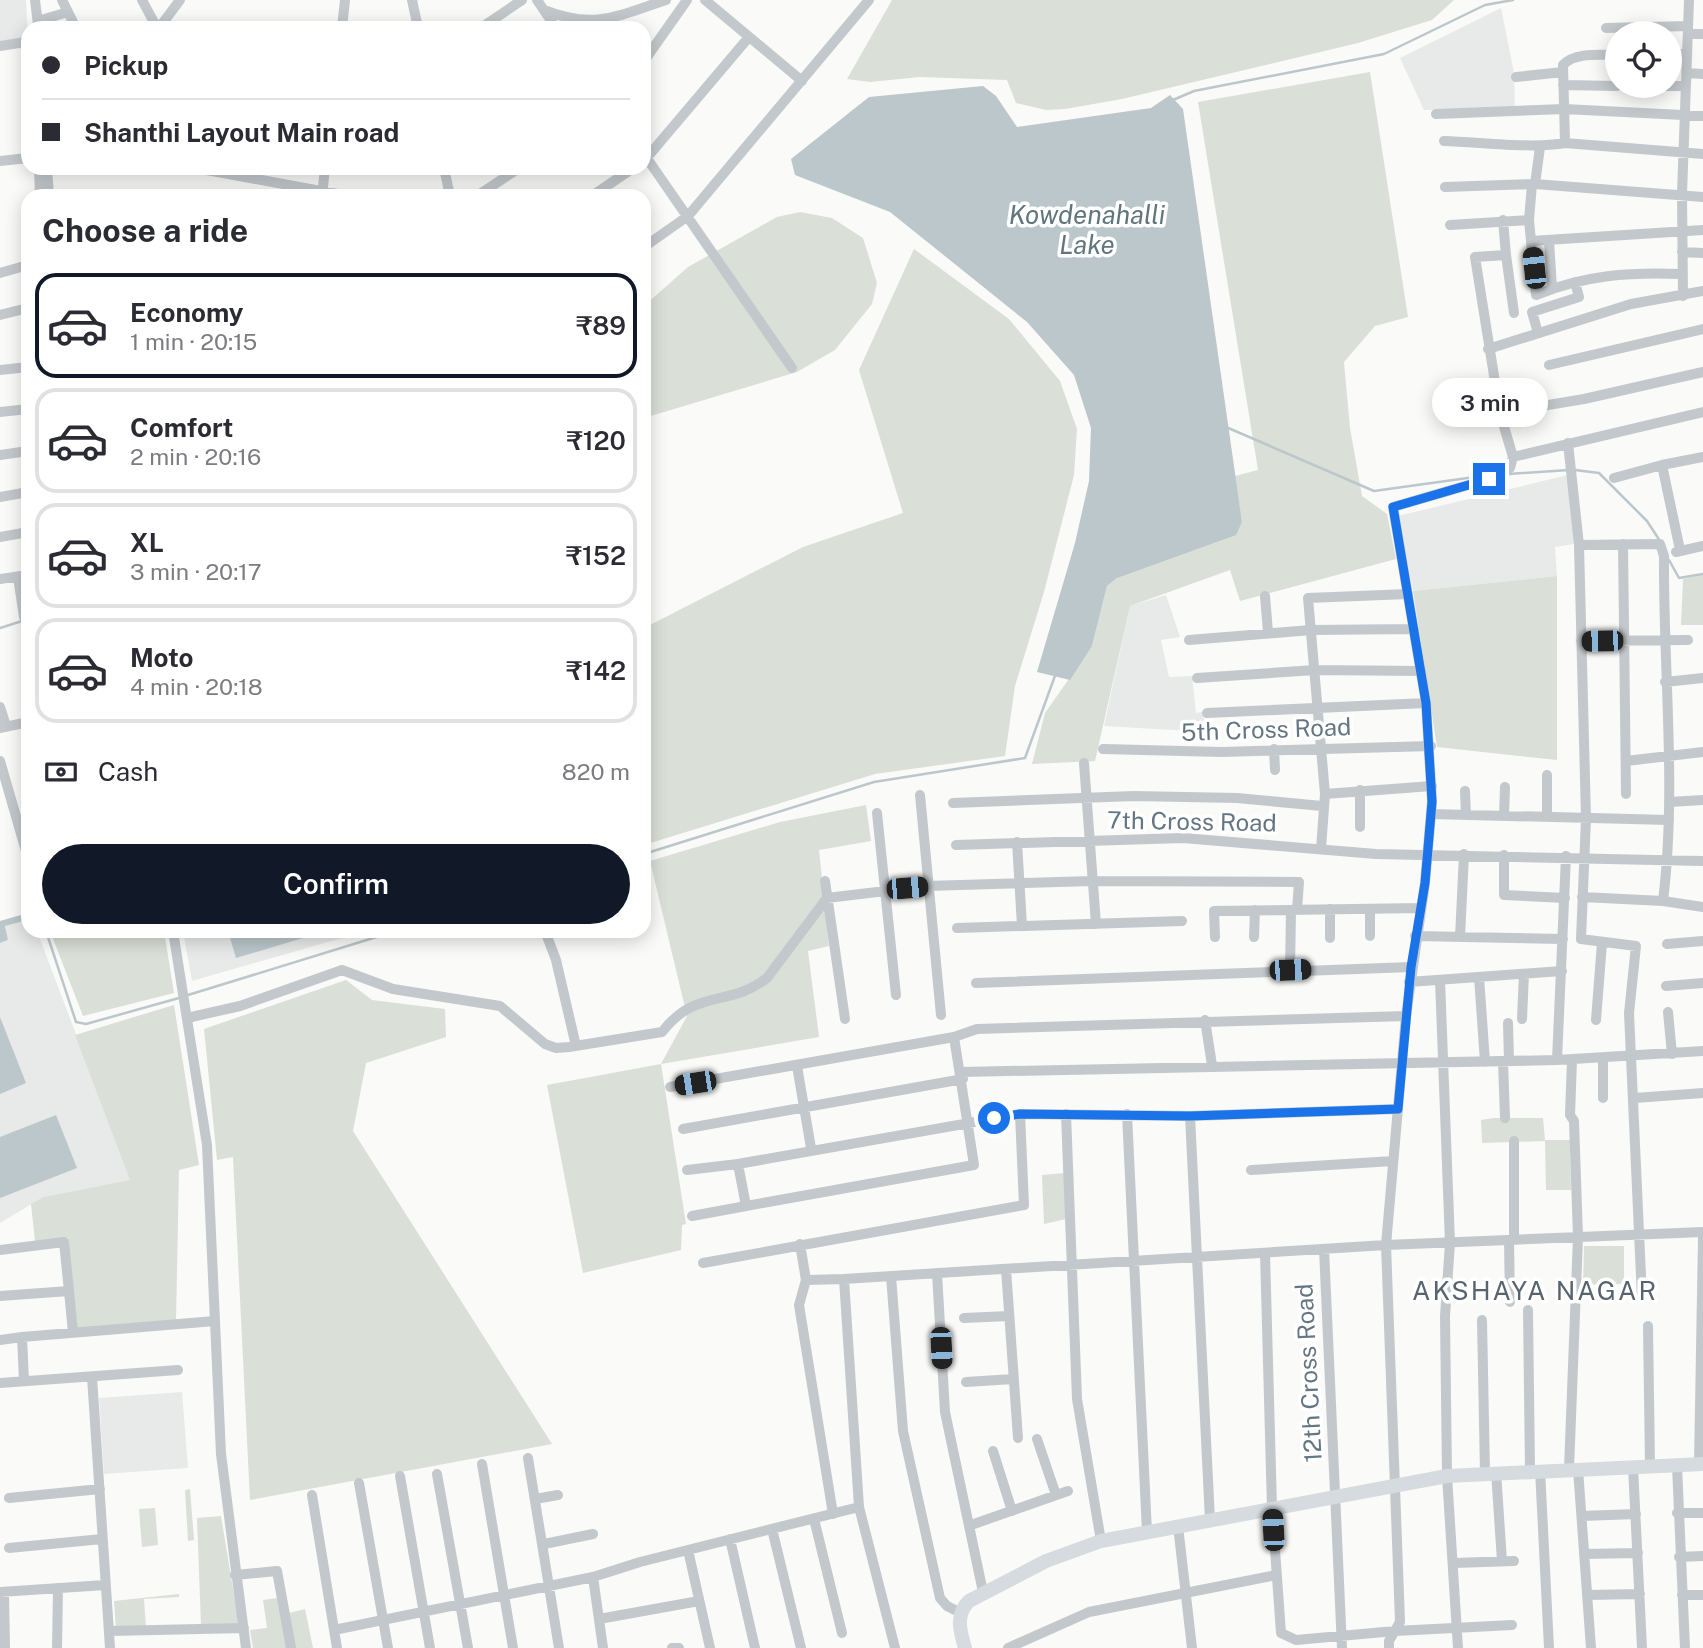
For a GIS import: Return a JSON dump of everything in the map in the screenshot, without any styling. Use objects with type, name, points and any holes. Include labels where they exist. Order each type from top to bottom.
[{"type":"main road","points":[[965,1648],[960,1628],[961,1613],[969,1601],[1046,1561],[1101,1541],[1447,1476],[1701,1464]]},
{"type":"street","points":[[35,0],[38,21]]},
{"type":"street","points":[[62,0],[72,21]]},
{"type":"street","points":[[142,0],[154,21]]},
{"type":"street","points":[[164,21],[180,0]]},
{"type":"street","points":[[343,21],[345,0]]},
{"type":"street","points":[[412,0],[416,21]]},
{"type":"street","points":[[491,21],[522,0]]},
{"type":"street","points":[[537,0],[551,21]]},
{"type":"street","points":[[590,21],[607,19],[666,0]]},
{"type":"street","points":[[651,51],[687,0]]},
{"type":"street","points":[[705,0],[802,81]]},
{"type":"street","points":[[651,242],[688,216],[869,0]]},
{"type":"street","points":[[1683,296],[1682,194],[1689,0]]},
{"type":"street","points":[[544,10],[579,21]]},
{"type":"street","points":[[46,21],[68,12]]},
{"type":"street","points":[[1682,30],[1703,34]]},
{"type":"street","points":[[651,151],[749,37]]},
{"type":"street","points":[[0,46],[21,43]]},
{"type":"street","points":[[1565,143],[1563,72],[1566,61],[1581,56],[1605,55]]},
{"type":"street","points":[[1516,77],[1563,72]]},
{"type":"street","points":[[1687,73],[1703,74]]},
{"type":"street","points":[[1563,85],[1605,86]]},
{"type":"street","points":[[1436,114],[1564,109],[1703,116]]},
{"type":"street","points":[[1444,141],[1524,143],[1540,147],[1565,143],[1703,154]]},
{"type":"street","points":[[1540,147],[1529,220],[1536,295],[1575,282],[1632,272],[1681,274]]},
{"type":"street","points":[[0,161],[21,159]]},
{"type":"street","points":[[651,166],[792,368]]},
{"type":"street","points":[[230,175],[298,189]]},
{"type":"street","points":[[488,189],[508,175]]},
{"type":"street","points":[[602,189],[623,175]]},
{"type":"street","points":[[1445,187],[1534,184],[1703,197]]},
{"type":"street","points":[[1503,220],[1514,313]]},
{"type":"street","points":[[1450,225],[1529,220]]},
{"type":"street","points":[[1531,241],[1683,229],[1703,230]]},
{"type":"street","points":[[1549,241],[1552,288]]},
{"type":"street","points":[[1682,252],[1703,253]]},
{"type":"street","points":[[1389,1648],[1389,1641],[1400,1622],[1386,1245],[1409,982],[1420,908],[1432,786],[1426,703],[1393,507],[1489,479],[1510,468],[1513,457],[1500,414],[1475,257],[1506,256]]},
{"type":"street","points":[[0,272],[21,267]]},
{"type":"street","points":[[1538,333],[1532,312],[1579,297],[1575,282]]},
{"type":"street","points":[[1488,349],[1631,304],[1703,291]]},
{"type":"street","points":[[0,315],[21,310]]},
{"type":"street","points":[[1549,365],[1703,330]]},
{"type":"street","points":[[0,370],[21,368]]},
{"type":"street","points":[[1500,414],[1584,399],[1703,372]]},
{"type":"street","points":[[0,412],[21,409]]},
{"type":"street","points":[[1513,457],[1703,412]]},
{"type":"street","points":[[1568,443],[1578,545],[1586,818],[1581,939],[1636,946],[1629,1013],[1635,1098],[1642,1298]]},
{"type":"street","points":[[0,455],[21,452]]},
{"type":"street","points":[[1614,478],[1703,457]]},
{"type":"street","points":[[1662,466],[1680,550]]},
{"type":"street","points":[[0,497],[21,493]]},
{"type":"street","points":[[0,537],[21,533]]},
{"type":"street","points":[[1623,544],[1626,794]]},
{"type":"street","points":[[1578,545],[1660,544],[1664,556],[1663,640],[1670,820],[1662,901]]},
{"type":"street","points":[[1664,556],[1703,546]]},
{"type":"street","points":[[0,579],[21,576]]},
{"type":"street","points":[[1321,849],[1324,800],[1308,598],[1408,594]]},
{"type":"street","points":[[1265,596],[1268,632]]},
{"type":"street","points":[[1189,640],[1268,632],[1413,629]]},
{"type":"street","points":[[1581,641],[1688,640]]},
{"type":"street","points":[[1197,678],[1315,670],[1421,671]]},
{"type":"street","points":[[1665,682],[1703,678]]},
{"type":"street","points":[[1207,713],[1426,703]]},
{"type":"street","points":[[0,707],[3,727],[21,723]]},
{"type":"street","name":"5th Cross Road","points":[[1103,749],[1222,752],[1274,748],[1431,746]]},
{"type":"street","points":[[1274,748],[1275,770]]},
{"type":"street","points":[[1626,761],[1703,752]]},
{"type":"street","points":[[0,761],[21,834]]},
{"type":"street","points":[[1084,763],[1096,924]]},
{"type":"street","points":[[1547,775],[1548,817]]},
{"type":"street","points":[[953,803],[1085,800],[1133,796],[1324,800],[1360,790],[1432,786]]},
{"type":"street","points":[[1504,816],[1505,787]]},
{"type":"street","points":[[1360,790],[1360,827]]},
{"type":"street","points":[[1465,791],[1466,815]]},
{"type":"street","points":[[920,795],[941,1015]]},
{"type":"street","points":[[1669,802],[1703,800]]},
{"type":"street","points":[[877,813],[896,995]]},
{"type":"street","points":[[1431,814],[1670,820]]},
{"type":"street","name":"7th Cross Road","points":[[956,845],[1183,838],[1376,854],[1703,861]]},
{"type":"street","points":[[1017,842],[1022,926]]},
{"type":"street","points":[[1460,937],[1464,854]]},
{"type":"street","points":[[1504,855],[1504,895],[1565,898]]},
{"type":"street","points":[[1556,1060],[1566,856]]},
{"type":"street","points":[[825,881],[845,1019]]},
{"type":"street","points":[[187,1014],[240,1006],[342,970],[393,989],[500,1006],[545,1044],[556,1048],[662,1032],[673,1018],[699,1001],[754,988],[767,978],[828,898],[927,886],[1092,881],[1299,882],[1294,909],[1290,970]]},
{"type":"street","points":[[1582,897],[1703,906]]},
{"type":"street","points":[[1215,937],[1214,911],[1420,908]]},
{"type":"street","points":[[1330,909],[1330,938]]},
{"type":"street","points":[[1370,909],[1370,936]]},
{"type":"street","points":[[1254,937],[1255,910]]},
{"type":"street","points":[[957,928],[1182,921]]},
{"type":"street","points":[[1415,936],[1563,939]]},
{"type":"street","points":[[174,938],[207,1145],[222,1468],[246,1648]]},
{"type":"street","points":[[548,938],[556,960],[576,1046]]},
{"type":"street","points":[[1667,944],[1703,941]]},
{"type":"street","points":[[1596,1020],[1602,943]]},
{"type":"street","points":[[976,983],[1411,967]]},
{"type":"street","points":[[1409,982],[1562,971]]},
{"type":"street","points":[[1522,1019],[1524,974]]},
{"type":"street","points":[[1479,977],[1485,1062]]},
{"type":"street","points":[[1440,980],[1441,1063],[1450,1243],[1445,1316],[1447,1476],[1458,1648]]},
{"type":"street","points":[[1666,986],[1703,983]]},
{"type":"street","points":[[1668,1012],[1671,1054]]},
{"type":"street","points":[[670,1087],[954,1037],[977,1029],[1406,1016]]},
{"type":"street","points":[[1205,1020],[1212,1065]]},
{"type":"street","points":[[1505,1118],[1508,1023]]},
{"type":"street","points":[[692,1216],[974,1165],[954,1037]]},
{"type":"street","points":[[683,1129],[962,1076],[1212,1065],[1603,1059],[1703,1051]]},
{"type":"street","points":[[1603,1059],[1603,1098]]},
{"type":"street","points":[[1572,1060],[1570,1115],[1574,1121],[1578,1237],[1574,1469],[1582,1516],[1591,1648]]},
{"type":"street","points":[[797,1066],[811,1148]]},
{"type":"street","points":[[1635,1098],[1703,1093]]},
{"type":"street","points":[[687,1170],[738,1164],[811,1148],[1020,1114],[1190,1116],[1398,1109]]},
{"type":"street","points":[[703,1263],[1024,1205],[1020,1114]]},
{"type":"street","points":[[1066,1114],[1077,1399],[1101,1541]]},
{"type":"street","points":[[1127,1114],[1147,1532]]},
{"type":"street","points":[[1190,1116],[1210,1520]]},
{"type":"street","points":[[1510,1302],[1514,1142]]},
{"type":"street","points":[[1251,1170],[1393,1161]]},
{"type":"street","points":[[738,1164],[746,1206]]},
{"type":"street","points":[[806,1280],[1386,1245],[1640,1234],[1703,1234],[1701,1464]]},
{"type":"street","points":[[0,1250],[64,1242],[73,1333]]},
{"type":"street","points":[[800,1244],[806,1280],[799,1306],[832,1514]]},
{"type":"street","name":"12th Cross Road","points":[[1324,1249],[1342,1648]]},
{"type":"street","points":[[1265,1253],[1272,1508],[1281,1633],[1296,1644],[1341,1635],[1512,1626]]},
{"type":"street","points":[[1006,1269],[1018,1438]]},
{"type":"street","points":[[937,1273],[944,1405],[983,1592]]},
{"type":"street","points":[[891,1276],[897,1386],[906,1444],[940,1598],[947,1606],[961,1613]]},
{"type":"street","points":[[844,1279],[859,1507],[895,1648]]},
{"type":"street","points":[[0,1296],[69,1291]]},
{"type":"street","points":[[1528,1310],[1535,1471],[1549,1648]]},
{"type":"street","points":[[964,1318],[1009,1316]]},
{"type":"street","points":[[1482,1320],[1490,1473],[1502,1561]]},
{"type":"street","points":[[0,1339],[215,1321]]},
{"type":"street","points":[[1648,1326],[1650,1466]]},
{"type":"street","points":[[22,1338],[24,1381]]},
{"type":"street","points":[[0,1383],[178,1370]]},
{"type":"street","points":[[92,1377],[110,1648]]},
{"type":"street","points":[[966,1382],[1013,1379]]},
{"type":"street","points":[[1037,1439],[1056,1495]]},
{"type":"street","points":[[993,1451],[1012,1511]]},
{"type":"street","points":[[528,1458],[559,1648]]},
{"type":"street","points":[[482,1464],[513,1648]]},
{"type":"street","points":[[1676,1465],[1685,1648]]},
{"type":"street","points":[[1633,1467],[1642,1648]]},
{"type":"street","points":[[438,1474],[468,1648]]},
{"type":"street","points":[[400,1476],[430,1648]]},
{"type":"street","points":[[359,1483],[388,1648]]},
{"type":"street","points":[[9,1498],[100,1489]]},
{"type":"street","points":[[971,1525],[1068,1491]]},
{"type":"street","points":[[312,1495],[337,1648]]},
{"type":"street","points":[[536,1499],[558,1495]]},
{"type":"street","points":[[334,1630],[593,1577],[859,1507]]},
{"type":"street","points":[[1677,1513],[1703,1513]]},
{"type":"street","points":[[1582,1516],[1636,1514]]},
{"type":"street","points":[[814,1519],[842,1633]]},
{"type":"street","points":[[1178,1526],[1192,1648]]},
{"type":"street","points":[[772,1529],[801,1648]]},
{"type":"street","points":[[544,1544],[593,1534]]},
{"type":"street","points":[[9,1548],[102,1539]]},
{"type":"street","points":[[730,1539],[755,1648]]},
{"type":"street","points":[[688,1550],[709,1648]]},
{"type":"street","points":[[1584,1554],[1638,1553]]},
{"type":"street","points":[[1679,1557],[1703,1556]]},
{"type":"street","points":[[1454,1563],[1514,1561]]},
{"type":"street","points":[[235,1575],[278,1571],[291,1648]]},
{"type":"street","points":[[1009,1648],[1089,1612],[1276,1575]]},
{"type":"street","points":[[593,1577],[603,1648]]},
{"type":"street","points":[[5,1648],[2,1592],[105,1585]]},
{"type":"street","points":[[57,1648],[58,1588]]},
{"type":"street","points":[[1587,1595],[1640,1594]]},
{"type":"street","points":[[1682,1595],[1703,1595]]},
{"type":"street","points":[[599,1619],[699,1601]]},
{"type":"street","points":[[110,1632],[244,1628]]},
{"type":"street","points":[[672,1648],[679,1648]]},
{"type":"shaded area","points":[[0,0],[26,0],[27,21],[21,21],[21,39],[0,43]]},
{"type":"shaded area","points":[[892,0],[1454,0],[1432,20],[1358,43],[1122,99],[1046,110],[1016,103],[1007,80],[920,77],[870,82],[847,79]]},
{"type":"shaded area","points":[[1501,8],[1514,73],[1515,108],[1424,110],[1400,58]]},
{"type":"shaded area","points":[[1370,72],[1408,317],[1375,326],[1344,362],[1350,428],[1362,496],[1387,514],[1396,559],[1240,601],[1230,570],[1130,606],[1095,761],[1032,764],[1045,713],[1092,646],[1107,586],[1117,578],[1242,522],[1235,476],[1258,470],[1198,102]]},
{"type":"shaded area","points":[[800,212],[832,218],[863,238],[877,283],[872,304],[835,350],[797,372],[651,416],[651,300],[688,267],[777,217]]},
{"type":"shaded area","points":[[914,249],[1009,319],[1060,381],[1077,429],[1074,475],[1044,592],[1015,686],[1005,756],[875,774],[651,843],[651,624],[803,547],[903,513],[859,370]]},
{"type":"shaded area","points":[[1568,475],[1574,544],[1555,547],[1557,576],[1413,591],[1398,516]]},
{"type":"shaded area","points":[[1703,575],[1703,625],[1681,625],[1683,579]]},
{"type":"shaded area","points":[[1557,576],[1557,760],[1437,747],[1413,591]]},
{"type":"shaded area","points":[[1166,595],[1180,637],[1161,640],[1169,677],[1192,676],[1196,713],[1202,712],[1208,732],[1104,726],[1130,606]]},
{"type":"shaded area","points":[[866,805],[871,841],[819,850],[829,946],[808,951],[819,1037],[661,1064],[687,1016],[651,861],[780,822]]},
{"type":"shaded area","points":[[21,922],[21,938],[40,938],[131,1180],[43,1197],[0,1223],[0,943],[8,940],[5,926]]},
{"type":"shaded area","points":[[53,938],[165,938],[174,993],[83,1016]]},
{"type":"shaded area","points":[[184,938],[342,938],[192,981]]},
{"type":"shaded area","points":[[346,980],[372,1000],[445,1009],[446,1037],[366,1063],[353,1131],[552,1444],[250,1500],[233,1157],[217,1160],[204,1029]]},
{"type":"shaded area","points":[[174,1005],[199,1165],[179,1170],[176,1321],[75,1329],[68,1238],[35,1241],[31,1204],[43,1197],[130,1180],[75,1035]]},
{"type":"shaded area","points":[[661,1064],[686,1224],[682,1225],[681,1250],[583,1273],[547,1085]]},
{"type":"shaded area","points":[[1543,1118],[1545,1140],[1570,1140],[1571,1190],[1546,1190],[1545,1141],[1482,1143],[1481,1120]]},
{"type":"shaded area","points":[[1065,1173],[1066,1219],[1044,1224],[1042,1175]]},
{"type":"shaded area","points":[[1584,1246],[1624,1246],[1624,1284],[1583,1285]]},
{"type":"shaded area","points":[[182,1392],[188,1468],[104,1474],[99,1398]]},
{"type":"shaded area","points":[[190,1489],[194,1540],[188,1541],[185,1490]]},
{"type":"shaded area","points":[[155,1508],[158,1545],[142,1547],[139,1509]]},
{"type":"shaded area","points":[[221,1516],[239,1625],[201,1625],[197,1518]]},
{"type":"shaded area","points":[[179,1594],[179,1597],[144,1599],[146,1628],[116,1630],[114,1601]]},
{"type":"shaded area","points":[[285,1597],[289,1613],[305,1609],[313,1648],[253,1648],[250,1630],[267,1628],[263,1600]]},
{"type":"water","name":"Kowdenahalli Lake","points":[[983,86],[996,96],[1017,127],[1151,108],[1170,95],[1183,109],[1242,522],[1236,535],[1117,578],[1107,586],[1092,646],[1070,680],[1037,672],[1075,543],[1089,481],[1091,428],[1074,375],[1027,322],[890,212],[795,175],[791,159],[869,97]]},
{"type":"water","points":[[21,915],[21,922],[5,926],[8,940],[0,943],[0,921]]},
{"type":"water","points":[[230,938],[303,938],[236,958]]},
{"type":"water","points":[[0,1017],[26,1083],[0,1094]]},
{"type":"water","points":[[56,1115],[77,1168],[0,1198],[0,1137]]},
{"type":"waterway","points":[[1173,100],[1194,91],[1384,54],[1485,5],[1513,0]]},
{"type":"waterway","points":[[1226,427],[1374,491],[1482,476]]},
{"type":"waterway","points":[[1509,474],[1569,470]]},
{"type":"waterway","points":[[1575,470],[1599,473],[1647,521],[1660,541]]},
{"type":"waterway","points":[[1669,560],[1679,578],[1703,574]]},
{"type":"waterway","points":[[0,628],[21,621]]},
{"type":"waterway","points":[[651,852],[874,782],[1025,758],[1056,673]]},
{"type":"waterway","points":[[48,938],[76,1022],[86,1024],[179,998]]},
{"type":"waterway","points":[[188,995],[373,938]]},
{"type":"district","name":"AKSHAYA NAGAR","points":[[1535,1290]]},
{"type":"route","points":[[994,1118],[1020,1114],[1190,1116],[1398,1109],[1411,967],[1425,883],[1432,802],[1431,746],[1426,703],[1393,507],[1489,479]]}]
